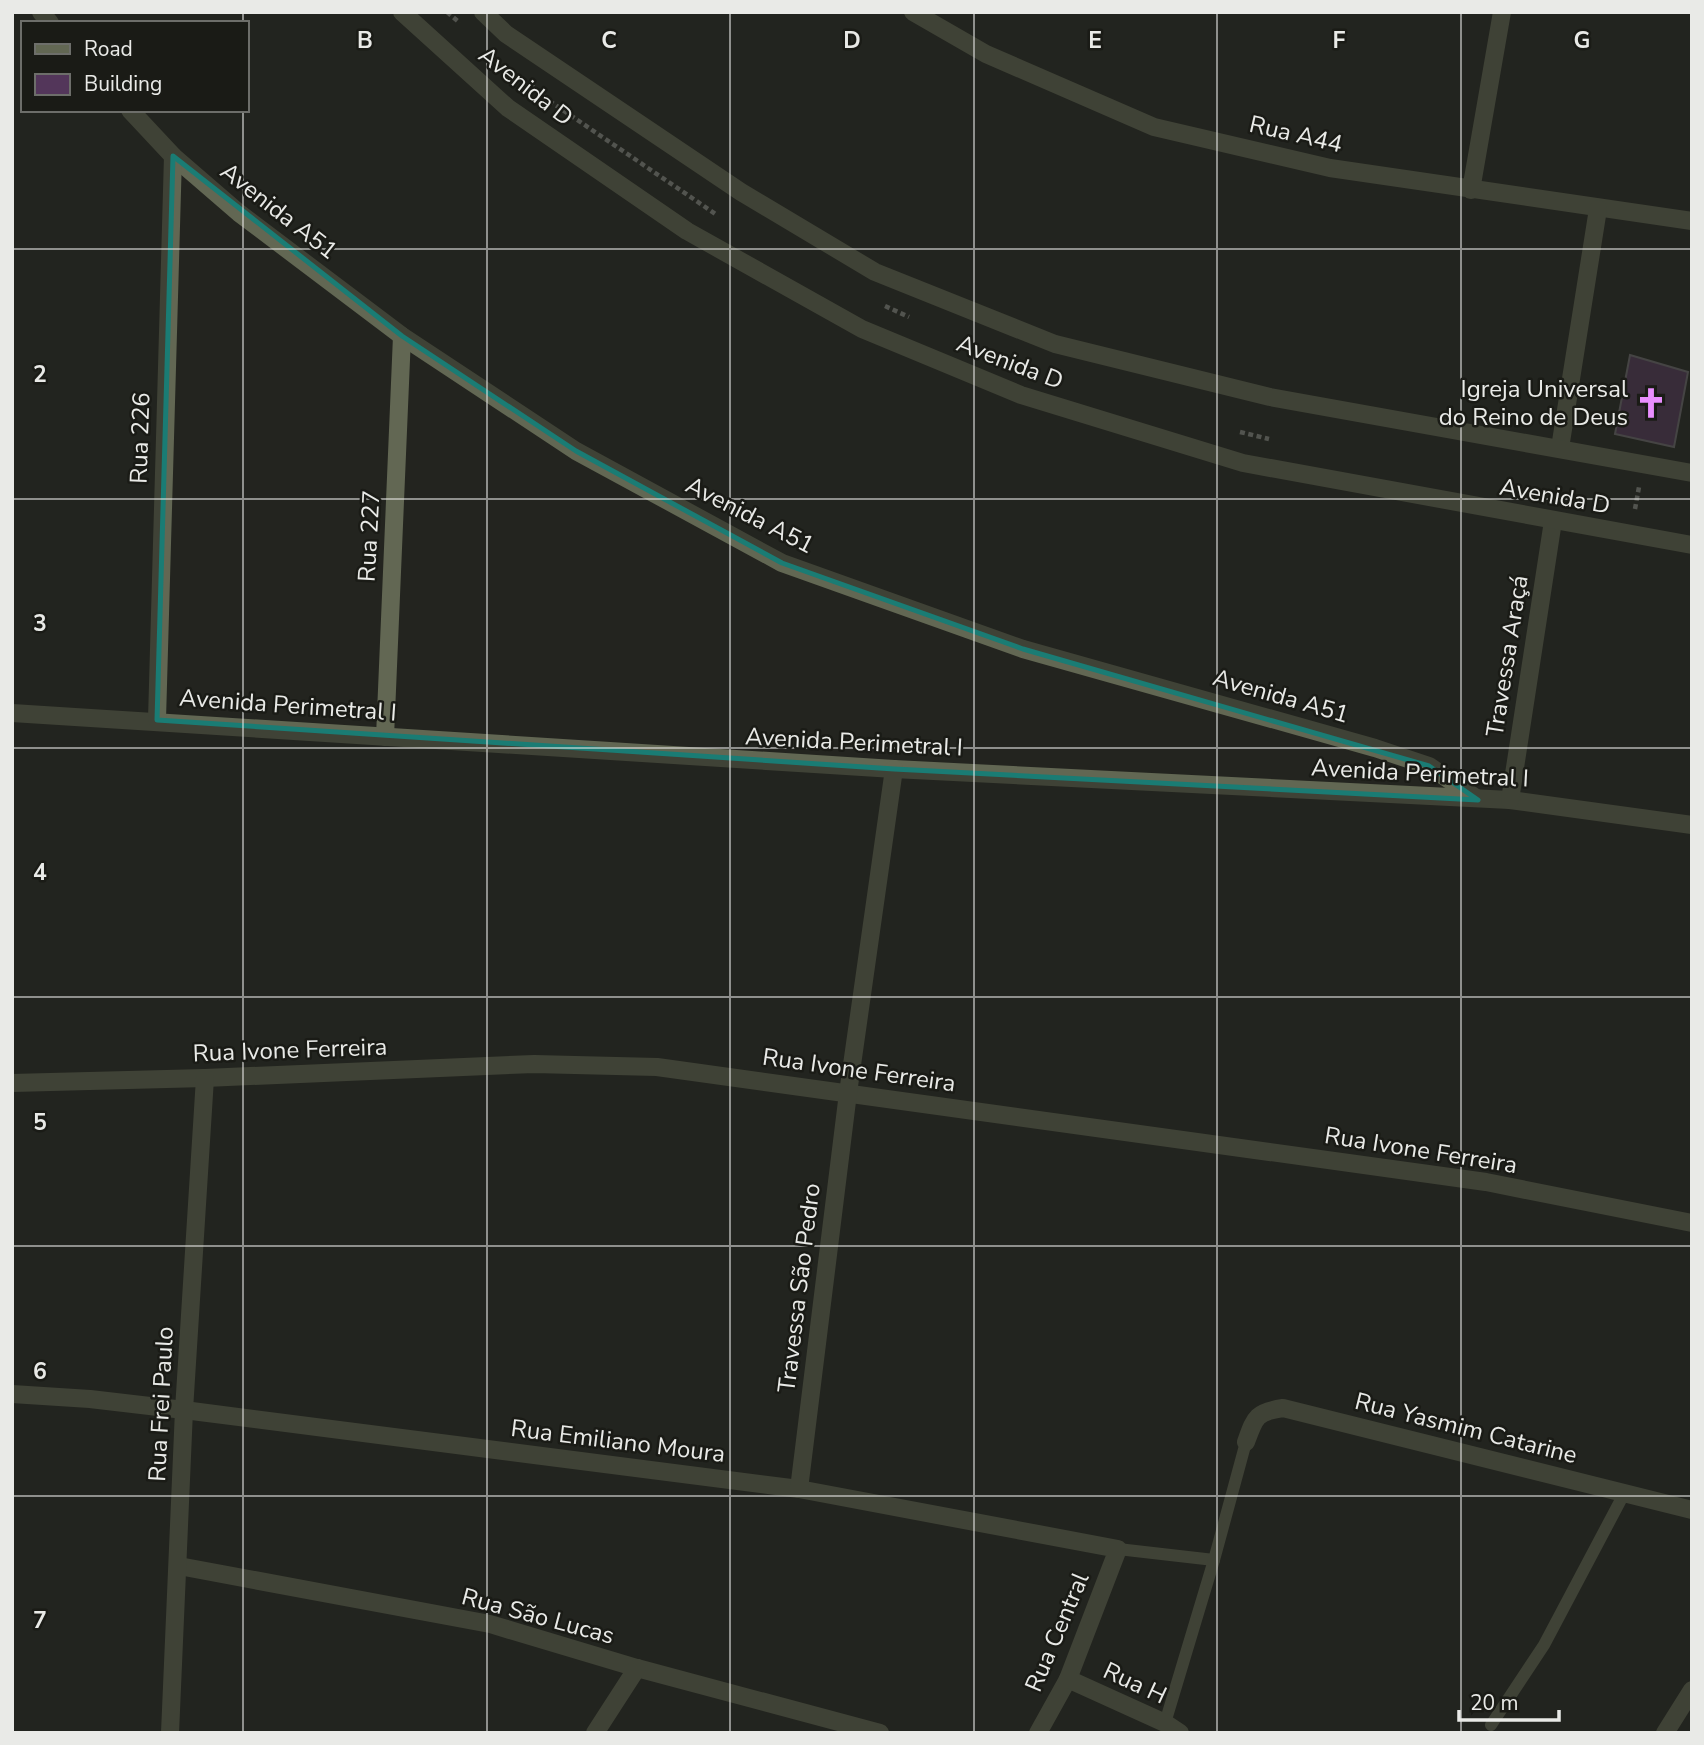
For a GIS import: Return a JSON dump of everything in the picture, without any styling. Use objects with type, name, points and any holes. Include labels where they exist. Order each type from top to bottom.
[{"type":"street","name":"Avenida D","points":[[402,12],[508,108],[687,231],[862,329],[1021,396],[1243,463],[1692,545]]},
{"type":"street","name":"Avenida D","points":[[484,12],[506,34],[741,192],[875,272],[1055,344],[1270,397],[1692,473]]},
{"type":"street","name":"Rua A44","points":[[914,12],[986,54],[1154,127],[1330,168],[1692,221]]},
{"type":"street","points":[[1471,190],[1502,12]]},
{"type":"street","name":"Avenida A51","points":[[132,112],[173,156],[239,213],[402,336],[576,451],[782,563],[1023,649],[1375,748],[1429,766],[1478,800]]},
{"type":"street","name":"Rua 226","points":[[156,720],[173,156]]},
{"type":"street","points":[[1560,448],[1598,209]]},
{"type":"street","name":"Rua 227","points":[[385,737],[402,336]]},
{"type":"street","name":"Travessa Araçá","points":[[1510,800],[1553,521]]},
{"type":"street","name":"Avenida Perimetral I","points":[[12,713],[156,720],[894,769],[1510,800],[1692,825]]},
{"type":"street","name":"Travessa São Pedro","points":[[799,1489],[848,1093],[894,769]]},
{"type":"street","name":"Rua Ivone Ferreira","points":[[12,1083],[534,1064],[657,1067],[1486,1182],[1692,1223]]},
{"type":"street","name":"Rua Frei Paulo","points":[[170,1733],[184,1410],[205,1078]]},
{"type":"street","name":"Rua Emiliano Moura","points":[[12,1394],[90,1399],[184,1410],[799,1489],[1118,1549]]},
{"type":"street","name":"Rua Yasmim Catarine","points":[[1246,1441],[1258,1415],[1283,1408],[1692,1510]]},
{"type":"street","name":"Rua Central","points":[[1038,1733],[1068,1679],[1118,1549]]},
{"type":"street","name":"Rua São Lucas","points":[[179,1566],[490,1624],[637,1668],[880,1733]]},
{"type":"street","points":[[595,1733],[637,1668]]},
{"type":"street","name":"Rua H","points":[[1068,1679],[1172,1728]]},
{"type":"street","points":[[1665,1733],[1692,1690]]},
{"type":"lane","points":[[1172,1728],[1246,1441]]},
{"type":"lane","points":[[1492,1725],[1544,1646],[1625,1492]]},
{"type":"lane","name":"Rua Emiliano Moura","points":[[1118,1549],[1214,1560]]},
{"type":"path","points":[[605,176],[637,122]]},
{"type":"path","points":[[1631,534],[1643,463]]},
{"type":"highlighted area","points":[[173,156],[402,336],[576,451],[782,563],[1023,649],[1429,766],[1478,800],[894,769],[157,720]]},
{"type":"building","name":"Igreja Universal do Reino de Deus","points":[[1630,355],[1688,372],[1674,447],[1615,434]]},
{"type":"place","name":"Igreja Universal do Reino de Deus","points":[[1651,403]]}]
